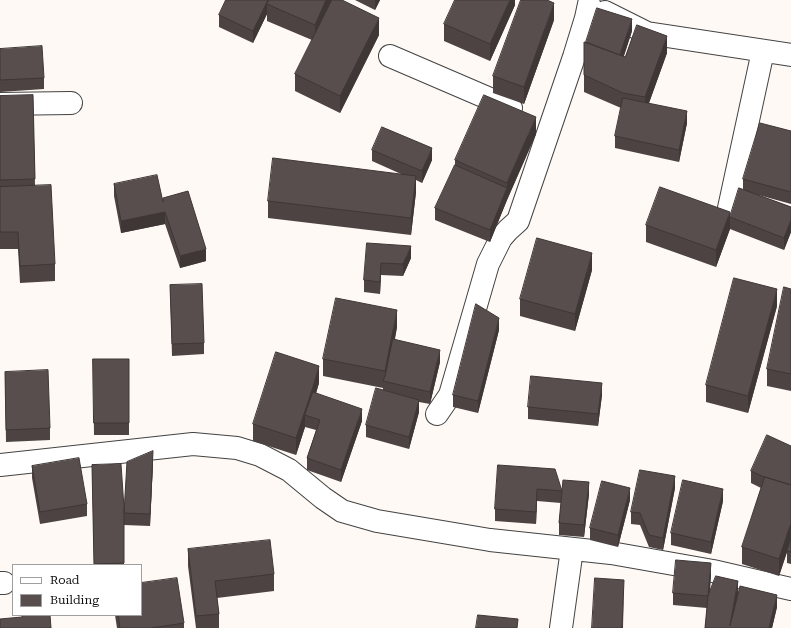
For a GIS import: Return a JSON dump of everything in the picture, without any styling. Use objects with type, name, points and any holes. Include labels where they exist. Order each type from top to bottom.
[{"type":"street","points":[[585,2],[647,33],[791,55]]},
{"type":"street","points":[[437,414],[450,395],[488,264],[501,238],[518,221],[539,119],[586,18],[585,2]]},
{"type":"street","points":[[729,208],[763,51]]},
{"type":"street","points":[[390,56],[539,119]]},
{"type":"street","points":[[0,104],[71,102]]},
{"type":"street","points":[[0,465],[193,444],[237,448],[260,455],[289,470],[322,498],[342,511],[377,521],[490,540],[611,553],[713,571],[791,589]]},
{"type":"street","points":[[561,628],[572,549]]},
{"type":"building","points":[[226,0],[268,0],[253,31],[219,15]]},
{"type":"building","points":[[269,0],[326,0],[315,25],[267,4]]},
{"type":"building","points":[[332,0],[342,0],[379,18],[340,96],[295,74]]},
{"type":"building","points":[[455,0],[510,0],[490,44],[444,24]]},
{"type":"building","points":[[521,0],[547,0],[554,3],[524,87],[493,76]]},
{"type":"building","points":[[597,8],[632,19],[620,55],[586,42]]},
{"type":"building","points":[[637,25],[667,36],[645,97],[623,93],[584,75],[584,42],[625,57]]},
{"type":"building","points":[[42,46],[44,78],[0,80],[0,49]]},
{"type":"building","points":[[33,95],[35,179],[0,180],[0,96]]},
{"type":"building","points":[[484,95],[536,117],[507,183],[455,160]]},
{"type":"building","points":[[623,98],[687,111],[679,150],[615,136]]},
{"type":"building","points":[[760,123],[791,131],[791,192],[743,179]]},
{"type":"building","points":[[382,127],[432,148],[422,171],[372,150]]},
{"type":"building","points":[[273,158],[416,176],[411,218],[268,201]]},
{"type":"building","points":[[455,165],[507,188],[490,230],[435,208]]},
{"type":"building","points":[[157,175],[163,202],[163,198],[188,191],[206,249],[180,256],[165,212],[121,221],[114,184]]},
{"type":"building","points":[[51,185],[55,264],[20,266],[18,232],[0,232],[0,187]]},
{"type":"building","points":[[660,187],[730,212],[716,250],[646,225]]},
{"type":"building","points":[[739,188],[791,207],[791,220],[784,238],[730,217]]},
{"type":"building","points":[[537,238],[592,253],[575,314],[520,299]]},
{"type":"building","points":[[367,243],[411,246],[403,264],[381,263],[380,282],[364,280]]},
{"type":"building","points":[[734,278],[777,289],[748,396],[706,385]]},
{"type":"building","points":[[202,284],[204,343],[172,344],[170,285]]},
{"type":"building","points":[[784,287],[791,289],[791,374],[767,369]]},
{"type":"building","points":[[336,298],[397,310],[385,371],[323,359]]},
{"type":"building","points":[[476,304],[499,318],[478,401],[453,395]]},
{"type":"building","points":[[393,339],[440,350],[430,392],[383,381]]},
{"type":"building","points":[[276,352],[319,366],[296,438],[253,424]]},
{"type":"building","points":[[93,359],[129,359],[129,423],[94,423]]},
{"type":"building","points":[[48,370],[50,428],[6,430],[5,372]]},
{"type":"building","points":[[531,376],[602,383],[598,414],[528,407]]},
{"type":"building","points":[[376,388],[419,400],[409,437],[366,425]]},
{"type":"building","points":[[313,392],[362,409],[341,470],[307,458],[320,420],[305,415]]},
{"type":"building","points":[[767,435],[791,446],[791,485],[764,477],[751,471]]},
{"type":"building","points":[[153,451],[150,514],[124,513],[127,462]]},
{"type":"building","points":[[79,458],[87,504],[40,512],[32,466]]},
{"type":"building","points":[[121,464],[124,508],[124,563],[94,564],[92,465]]},
{"type":"building","points":[[498,465],[555,469],[562,491],[537,489],[536,512],[495,509]]},
{"type":"building","points":[[640,470],[675,476],[663,538],[649,535],[640,513],[631,512]]},
{"type":"building","points":[[765,477],[791,485],[791,523],[779,559],[742,547]]},
{"type":"building","points":[[563,480],[589,482],[584,525],[559,523]]},
{"type":"building","points":[[683,480],[723,489],[711,542],[671,533]]},
{"type":"building","points":[[602,481],[630,488],[618,535],[590,528]]},
{"type":"building","points":[[791,539],[791,552],[787,551]]},
{"type":"building","points":[[270,540],[274,574],[215,581],[219,614],[196,616],[188,549]]},
{"type":"building","points":[[676,560],[711,563],[708,596],[673,593]]},
{"type":"building","points":[[716,576],[738,581],[730,626],[740,586],[777,595],[769,628],[705,628],[708,596]]},
{"type":"building","points":[[177,578],[184,623],[151,628],[120,628],[118,616],[142,616],[142,583]]},
{"type":"building","points":[[595,578],[624,580],[622,628],[592,628]]},
{"type":"building","points":[[478,615],[518,619],[517,628],[476,628]]},
{"type":"building","points":[[50,616],[51,628],[0,628],[0,619]]}]
